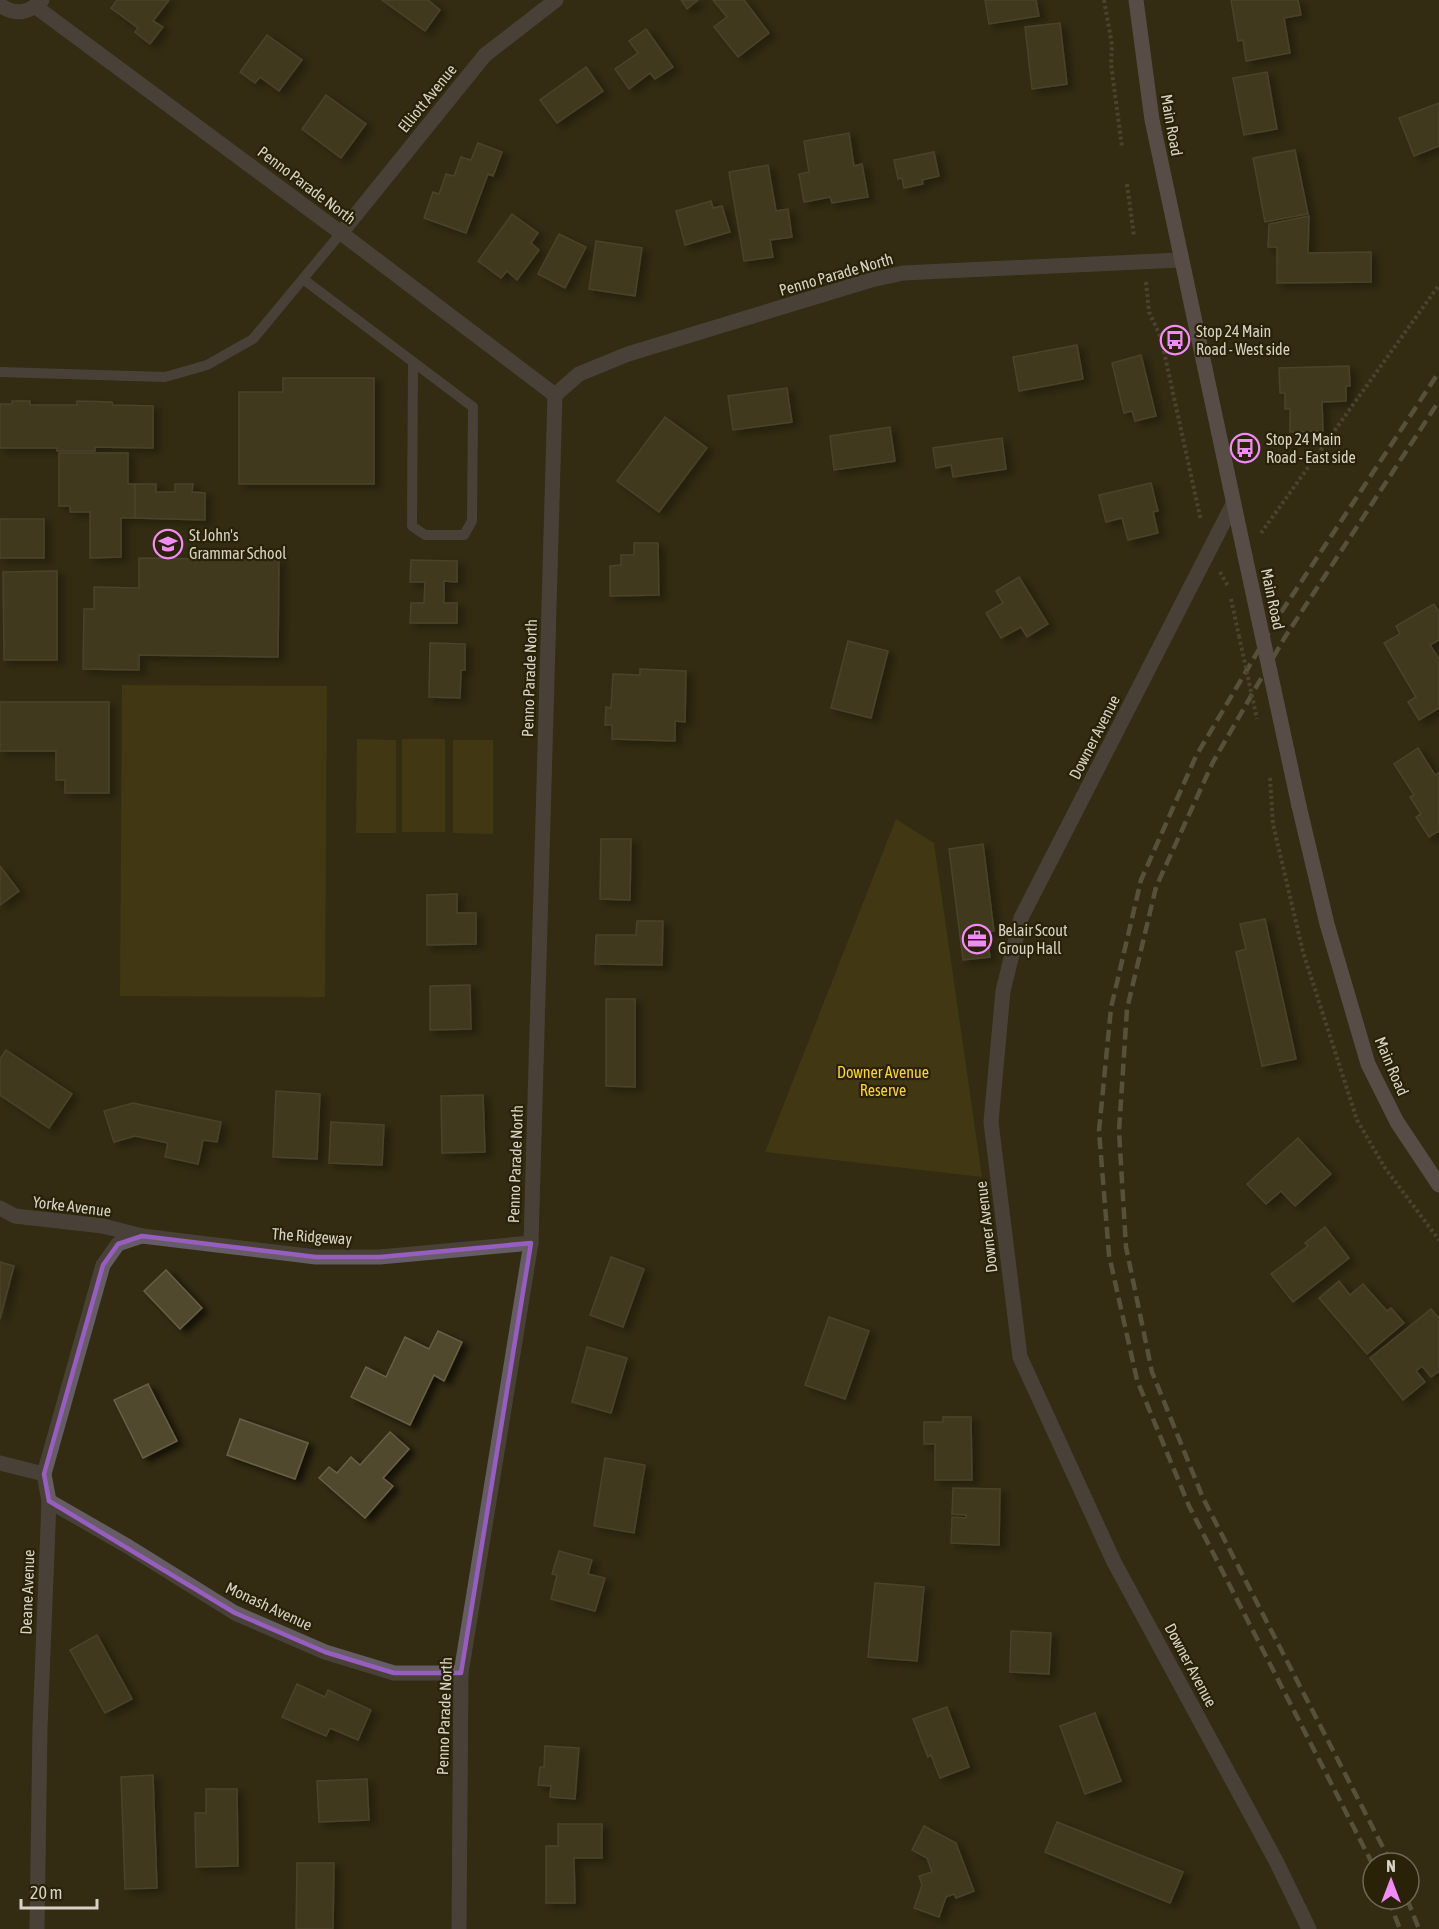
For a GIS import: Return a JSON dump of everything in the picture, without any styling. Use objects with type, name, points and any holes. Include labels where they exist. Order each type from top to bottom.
[{"type":"main road","name":"Main Road","points":[[1136,0],[1152,120],[1180,260],[1299,806],[1327,924],[1368,1064],[1397,1122],[1439,1185]]},
{"type":"street","name":"Elliott Avenue","points":[[341,233],[484,56],[556,0]]},
{"type":"street","name":"Penno Parade North","points":[[39,4],[555,395]]},
{"type":"street","points":[[0,7],[19,13],[28,11],[39,4]]},
{"type":"street","name":"Penno Parade North","points":[[459,1929],[461,1673],[531,1243],[555,395],[579,374],[628,354],[871,280],[903,273],[1180,260]]},
{"type":"street","name":"Downer Avenue","points":[[1233,504],[1022,918],[1003,991],[991,1122],[1020,1357],[1114,1562],[1276,1861],[1309,1929]]},
{"type":"street","name":"Yorke Avenue","points":[[0,1208],[15,1216],[103,1226],[142,1236]]},
{"type":"street","name":"The Ridgeway","points":[[142,1236],[316,1257],[380,1257],[531,1243]]},
{"type":"street","name":"Deane Avenue","points":[[37,1929],[40,1728],[49,1501],[44,1474],[103,1265],[118,1244],[142,1236]]},
{"type":"street","points":[[0,1463],[44,1474]]},
{"type":"street","name":"Monash Avenue","points":[[49,1501],[129,1547],[235,1613],[325,1652],[394,1673],[461,1673]]},
{"type":"lane","points":[[0,372],[165,377],[207,364],[253,339],[341,233]]},
{"type":"lane","points":[[303,279],[473,407],[472,520],[464,535],[425,535],[412,526],[413,362]]},
{"type":"path","points":[[1104,0],[1112,45],[1111,64],[1122,147]]},
{"type":"path","points":[[1127,184],[1134,236]]},
{"type":"path","points":[[1146,282],[1149,312],[1161,338],[1208,552],[1227,582],[1257,719]]},
{"type":"path","points":[[1245,556],[1439,285]]},
{"type":"highlighted area","points":[[142,1236],[316,1257],[380,1257],[531,1243],[461,1673],[394,1673],[325,1652],[235,1613],[49,1501],[44,1474],[103,1265],[118,1244]]},
{"type":"green space","points":[[122,685],[327,686],[325,997],[120,996]]},
{"type":"green space","points":[[357,739],[396,740],[396,833],[356,833]]},
{"type":"green space","points":[[402,739],[445,739],[445,832],[402,832]]},
{"type":"green space","points":[[453,740],[493,740],[493,834],[453,833]]},
{"type":"green space","name":"Downer Avenue Reserve","points":[[896,819],[934,843],[982,1177],[765,1152]]},
{"type":"building","points":[[117,0],[169,0],[153,21],[163,27],[150,44],[135,32],[138,28],[111,8]]},
{"type":"building","points":[[382,0],[428,0],[440,10],[425,31]]},
{"type":"building","points":[[681,0],[698,0],[687,9]]},
{"type":"building","points":[[713,0],[744,0],[769,33],[738,57],[714,27],[727,17]]},
{"type":"building","points":[[985,0],[1036,0],[1039,16],[989,24]]},
{"type":"building","points":[[1231,0],[1298,0],[1301,15],[1284,18],[1290,53],[1246,61],[1243,40],[1238,41]]},
{"type":"building","points":[[1060,23],[1067,84],[1032,89],[1025,27]]},
{"type":"building","points":[[646,29],[673,67],[655,79],[650,73],[629,89],[615,69],[638,53],[629,41]]},
{"type":"building","points":[[267,35],[302,60],[279,91],[260,77],[255,83],[240,72]]},
{"type":"building","points":[[586,67],[603,91],[557,123],[540,100]]},
{"type":"building","points":[[1267,72],[1277,129],[1244,135],[1233,78]]},
{"type":"building","points":[[326,95],[366,124],[341,158],[302,129]]},
{"type":"building","points":[[1439,103],[1439,146],[1414,156],[1399,118]]},
{"type":"building","points":[[849,133],[854,166],[862,164],[868,197],[832,203],[830,197],[804,202],[799,174],[809,172],[804,141]]},
{"type":"building","points":[[478,143],[502,152],[493,176],[488,174],[466,233],[424,218],[433,192],[439,194],[446,174],[454,176],[461,157],[471,160]]},
{"type":"building","points":[[1295,150],[1308,214],[1265,222],[1253,158]]},
{"type":"building","points":[[934,152],[939,176],[922,180],[923,184],[904,188],[902,178],[898,179],[894,160]]},
{"type":"building","points":[[768,165],[776,211],[788,209],[792,237],[770,240],[773,257],[744,261],[729,172]]},
{"type":"building","points":[[711,201],[713,208],[722,206],[730,232],[685,245],[676,211]]},
{"type":"building","points":[[512,214],[538,233],[531,243],[539,250],[517,280],[507,271],[501,278],[478,261]]},
{"type":"building","points":[[1309,216],[1308,253],[1371,252],[1371,282],[1277,283],[1277,247],[1268,247],[1269,224]]},
{"type":"building","points":[[559,234],[586,247],[565,288],[538,274]]},
{"type":"building","points":[[596,241],[642,248],[635,296],[589,289]]},
{"type":"building","points":[[1077,345],[1083,379],[1019,391],[1013,357]]},
{"type":"building","points":[[1141,355],[1156,416],[1135,421],[1132,411],[1124,413],[1112,363]]},
{"type":"building","points":[[1349,366],[1350,386],[1346,386],[1346,401],[1322,402],[1323,431],[1290,432],[1290,409],[1285,409],[1285,393],[1280,393],[1279,368]]},
{"type":"building","points":[[283,378],[374,378],[374,484],[239,484],[239,392],[283,392]]},
{"type":"building","points":[[787,388],[792,422],[733,430],[728,396]]},
{"type":"building","points":[[12,401],[30,401],[30,405],[77,405],[77,401],[153,406],[153,448],[95,447],[95,451],[57,451],[57,448],[0,448],[0,404],[12,404]]},
{"type":"building","points":[[665,417],[707,448],[659,512],[617,481]]},
{"type":"building","points":[[890,427],[895,461],[834,470],[830,436]]},
{"type":"building","points":[[1002,438],[1006,469],[953,477],[951,465],[936,468],[933,448]]},
{"type":"building","points":[[59,453],[128,453],[128,484],[135,484],[135,518],[121,518],[121,557],[90,558],[90,512],[70,512],[70,506],[59,506]]},
{"type":"building","points":[[1151,483],[1158,511],[1153,512],[1158,533],[1128,540],[1122,518],[1106,522],[1099,495]]},
{"type":"building","points":[[135,484],[156,484],[156,492],[175,492],[175,484],[193,484],[192,492],[205,493],[205,520],[135,518]]},
{"type":"building","points":[[0,519],[44,519],[44,558],[0,558]]},
{"type":"building","points":[[634,543],[658,543],[659,595],[610,596],[610,566],[621,565],[621,555],[634,555]]},
{"type":"building","points":[[139,558],[279,560],[278,657],[139,655],[139,670],[83,669],[84,609],[94,609],[94,587],[139,588]]},
{"type":"building","points":[[411,560],[457,561],[457,582],[444,581],[444,603],[457,603],[457,623],[410,623],[411,603],[424,603],[425,582],[410,582]]},
{"type":"building","points":[[57,571],[57,660],[4,660],[3,572]]},
{"type":"building","points":[[1019,577],[1048,624],[1027,637],[1021,627],[1001,638],[986,613],[1003,603],[996,591]]},
{"type":"building","points":[[1434,604],[1439,612],[1439,640],[1430,645],[1439,659],[1439,708],[1419,720],[1408,702],[1416,697],[1384,643],[1400,634],[1396,626]]},
{"type":"building","points":[[848,641],[888,651],[871,718],[831,708]]},
{"type":"building","points":[[430,643],[465,644],[465,670],[461,670],[460,698],[429,697]]},
{"type":"building","points":[[640,669],[686,671],[685,722],[675,721],[675,741],[612,739],[612,725],[605,725],[606,707],[611,708],[613,674],[640,675]]},
{"type":"building","points":[[0,702],[109,702],[109,793],[65,793],[65,780],[56,780],[56,751],[0,751]]},
{"type":"building","points":[[1418,748],[1435,775],[1438,773],[1439,775],[1439,831],[1429,837],[1416,817],[1421,814],[1410,797],[1414,795],[1394,764]]},
{"type":"building","points":[[601,839],[631,839],[630,900],[600,899]]},
{"type":"building","points":[[983,844],[994,931],[986,932],[990,957],[963,960],[949,849]]},
{"type":"building","points":[[0,866],[19,891],[0,905]]},
{"type":"building","points":[[457,894],[457,913],[476,913],[476,944],[427,945],[427,895]]},
{"type":"building","points":[[1265,919],[1296,1059],[1262,1066],[1236,952],[1246,949],[1240,924]]},
{"type":"building","points":[[637,921],[663,921],[662,965],[595,964],[596,935],[636,935]]},
{"type":"building","points":[[470,985],[471,1029],[430,1030],[430,986]]},
{"type":"building","points":[[606,999],[635,999],[635,1087],[606,1086]]},
{"type":"building","points":[[6,1050],[72,1094],[49,1128],[0,1095],[0,1059]]},
{"type":"building","points":[[276,1091],[320,1094],[317,1159],[273,1157]]},
{"type":"building","points":[[483,1095],[485,1152],[442,1153],[441,1096]]},
{"type":"building","points":[[133,1103],[221,1122],[217,1142],[203,1140],[198,1164],[165,1157],[168,1143],[135,1136],[114,1142],[104,1111]]},
{"type":"building","points":[[331,1122],[384,1125],[382,1165],[329,1163]]},
{"type":"building","points":[[1298,1138],[1331,1174],[1295,1206],[1281,1191],[1266,1204],[1247,1184]]},
{"type":"building","points":[[1325,1227],[1349,1258],[1293,1302],[1271,1274],[1308,1246],[1305,1243]]},
{"type":"building","points":[[611,1257],[644,1269],[623,1327],[590,1315]]},
{"type":"building","points":[[0,1262],[14,1266],[0,1319]]},
{"type":"building","points":[[166,1270],[202,1308],[180,1329],[144,1291]]},
{"type":"building","points":[[1339,1281],[1350,1295],[1363,1284],[1387,1311],[1391,1308],[1404,1323],[1367,1354],[1319,1298]]},
{"type":"building","points":[[1431,1309],[1439,1318],[1439,1371],[1431,1377],[1422,1366],[1416,1371],[1425,1382],[1403,1400],[1370,1358]]},
{"type":"building","points":[[829,1317],[869,1331],[845,1399],[805,1385]]},
{"type":"building","points":[[438,1331],[462,1342],[444,1381],[434,1375],[410,1425],[351,1397],[366,1367],[386,1377],[405,1337],[429,1349]]},
{"type":"building","points":[[587,1347],[627,1358],[611,1413],[572,1402]]},
{"type":"building","points":[[148,1384],[177,1441],[143,1458],[114,1400]]},
{"type":"building","points":[[943,1417],[971,1417],[972,1480],[935,1480],[935,1444],[924,1444],[924,1422],[943,1422]]},
{"type":"building","points":[[240,1419],[308,1443],[295,1479],[227,1455]]},
{"type":"building","points":[[390,1432],[409,1449],[383,1478],[393,1486],[365,1518],[319,1478],[329,1467],[337,1473],[351,1457],[360,1465]]},
{"type":"building","points":[[605,1458],[645,1465],[634,1533],[594,1526]]},
{"type":"building","points":[[953,1488],[1000,1489],[999,1545],[951,1543],[952,1517],[966,1518],[966,1515],[952,1514]]},
{"type":"building","points":[[559,1551],[592,1560],[588,1574],[605,1578],[595,1611],[551,1599],[557,1575],[552,1574]]},
{"type":"building","points":[[875,1583],[924,1587],[917,1661],[868,1657]]},
{"type":"building","points":[[1011,1631],[1051,1633],[1049,1674],[1010,1672]]},
{"type":"building","points":[[97,1635],[132,1699],[105,1713],[70,1650]]},
{"type":"building","points":[[297,1684],[325,1697],[328,1690],[371,1710],[358,1740],[330,1728],[326,1736],[282,1717]]},
{"type":"building","points":[[947,1707],[969,1767],[940,1778],[931,1755],[928,1757],[913,1719]]},
{"type":"building","points":[[1095,1713],[1121,1781],[1085,1794],[1060,1726]]},
{"type":"building","points":[[545,1746],[579,1748],[575,1799],[550,1797],[551,1786],[538,1785],[540,1767],[544,1767]]},
{"type":"building","points":[[153,1775],[157,1888],[125,1889],[121,1777]]},
{"type":"building","points":[[367,1779],[369,1820],[319,1822],[317,1781]]},
{"type":"building","points":[[206,1789],[237,1789],[238,1866],[196,1867],[195,1813],[206,1813]]},
{"type":"building","points":[[1057,1822],[1183,1872],[1170,1903],[1045,1852]]},
{"type":"building","points":[[558,1824],[602,1824],[602,1858],[574,1858],[575,1903],[546,1903],[546,1846],[558,1846]]},
{"type":"building","points":[[924,1826],[956,1843],[974,1891],[956,1898],[954,1894],[946,1897],[939,1917],[914,1908],[922,1885],[919,1876],[932,1872],[927,1858],[912,1850]]},
{"type":"building","points":[[297,1863],[334,1863],[333,1929],[296,1929]]},
{"type":"railway","points":[[1366,1851],[1189,1506],[1137,1380],[1109,1255],[1099,1131],[1111,1008],[1141,880],[1196,756],[1280,614],[1439,372]]},
{"type":"railway","points":[[1385,1851],[1203,1498],[1152,1372],[1126,1247],[1119,1131],[1127,1009],[1156,887],[1213,762],[1285,637],[1439,401]]},
{"type":"railway","points":[[1393,1911],[1400,1929]]},
{"type":"railway","points":[[1412,1911],[1419,1929]]},
{"type":"place","name":"Stop 24 Main Road - West side","points":[[1175,340]]},
{"type":"place","name":"Stop 24 Main Road - East side","points":[[1245,448]]},
{"type":"place","name":"St John's Grammar School","points":[[168,544]]},
{"type":"place","name":"Belair Scout Group Hall","points":[[977,939]]}]
